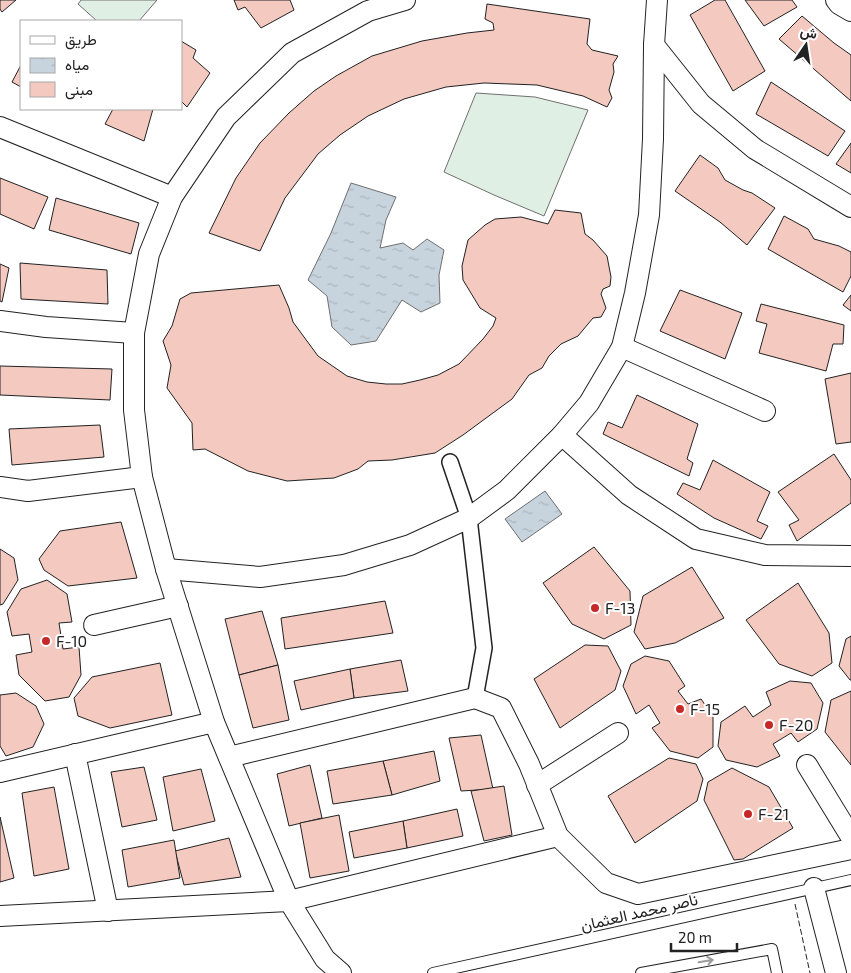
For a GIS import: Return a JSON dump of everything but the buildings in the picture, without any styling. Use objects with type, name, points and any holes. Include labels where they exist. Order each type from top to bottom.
[{"type":"street","points":[[341,973],[325,959],[289,901],[214,722],[166,570],[142,478],[134,410],[134,333],[149,254],[172,197],[226,117],[292,53],[368,12],[405,0]]},
{"type":"street","points":[[166,570],[260,577],[344,565],[410,545],[469,518],[507,490],[562,436],[589,403],[622,347],[635,293],[649,214],[654,138],[654,45],[657,0]]},
{"type":"street","points":[[836,0],[851,11]]},
{"type":"street","points":[[654,45],[701,104],[755,149],[851,207]]},
{"type":"street","points":[[0,127],[172,197]]},
{"type":"street","points":[[0,321],[46,327],[134,333]]},
{"type":"street","points":[[622,347],[765,411]]},
{"type":"street","points":[[562,436],[629,495],[696,539],[765,555],[851,556]]},
{"type":"street","points":[[450,462],[469,518],[484,648],[476,698]]},
{"type":"street","points":[[0,486],[28,491],[142,478]]},
{"type":"street","points":[[94,625],[178,606]]},
{"type":"street","points":[[228,757],[476,698],[501,708],[538,785],[558,836],[606,883],[638,894],[851,849]]},
{"type":"street","points":[[0,772],[214,722]]},
{"type":"street","points":[[538,785],[618,733]]},
{"type":"street","points":[[75,754],[108,910]]},
{"type":"street","points":[[807,766],[851,837]]},
{"type":"street","points":[[0,916],[289,901],[558,836]]},
{"type":"street","points":[[814,888],[836,973]]},
{"type":"lane","name":"ناصر محمد العثمان","points":[[433,973],[851,880]]},
{"type":"lane","points":[[641,973],[772,949],[777,973]]},
{"type":"green space","points":[[81,0],[157,0],[140,20],[96,20],[78,4]]},
{"type":"green space","points":[[476,93],[535,97],[588,110],[544,216],[444,172]]},
{"type":"water","points":[[351,183],[396,197],[386,220],[380,248],[403,243],[413,250],[427,239],[444,250],[439,275],[440,303],[421,312],[402,300],[376,341],[351,345],[332,327],[327,296],[308,280],[331,233]]},
{"type":"water","points":[[545,491],[562,514],[522,542],[505,519]]},
{"type":"fence","points":[[795,904],[810,973]]},
{"type":"place","name":"F-13","points":[[595,608]]},
{"type":"place","name":"F-10","points":[[46,641]]},
{"type":"place","name":"F-15","points":[[680,709]]},
{"type":"place","name":"F-20","points":[[769,725]]},
{"type":"place","name":"F-21","points":[[748,814]]}]
